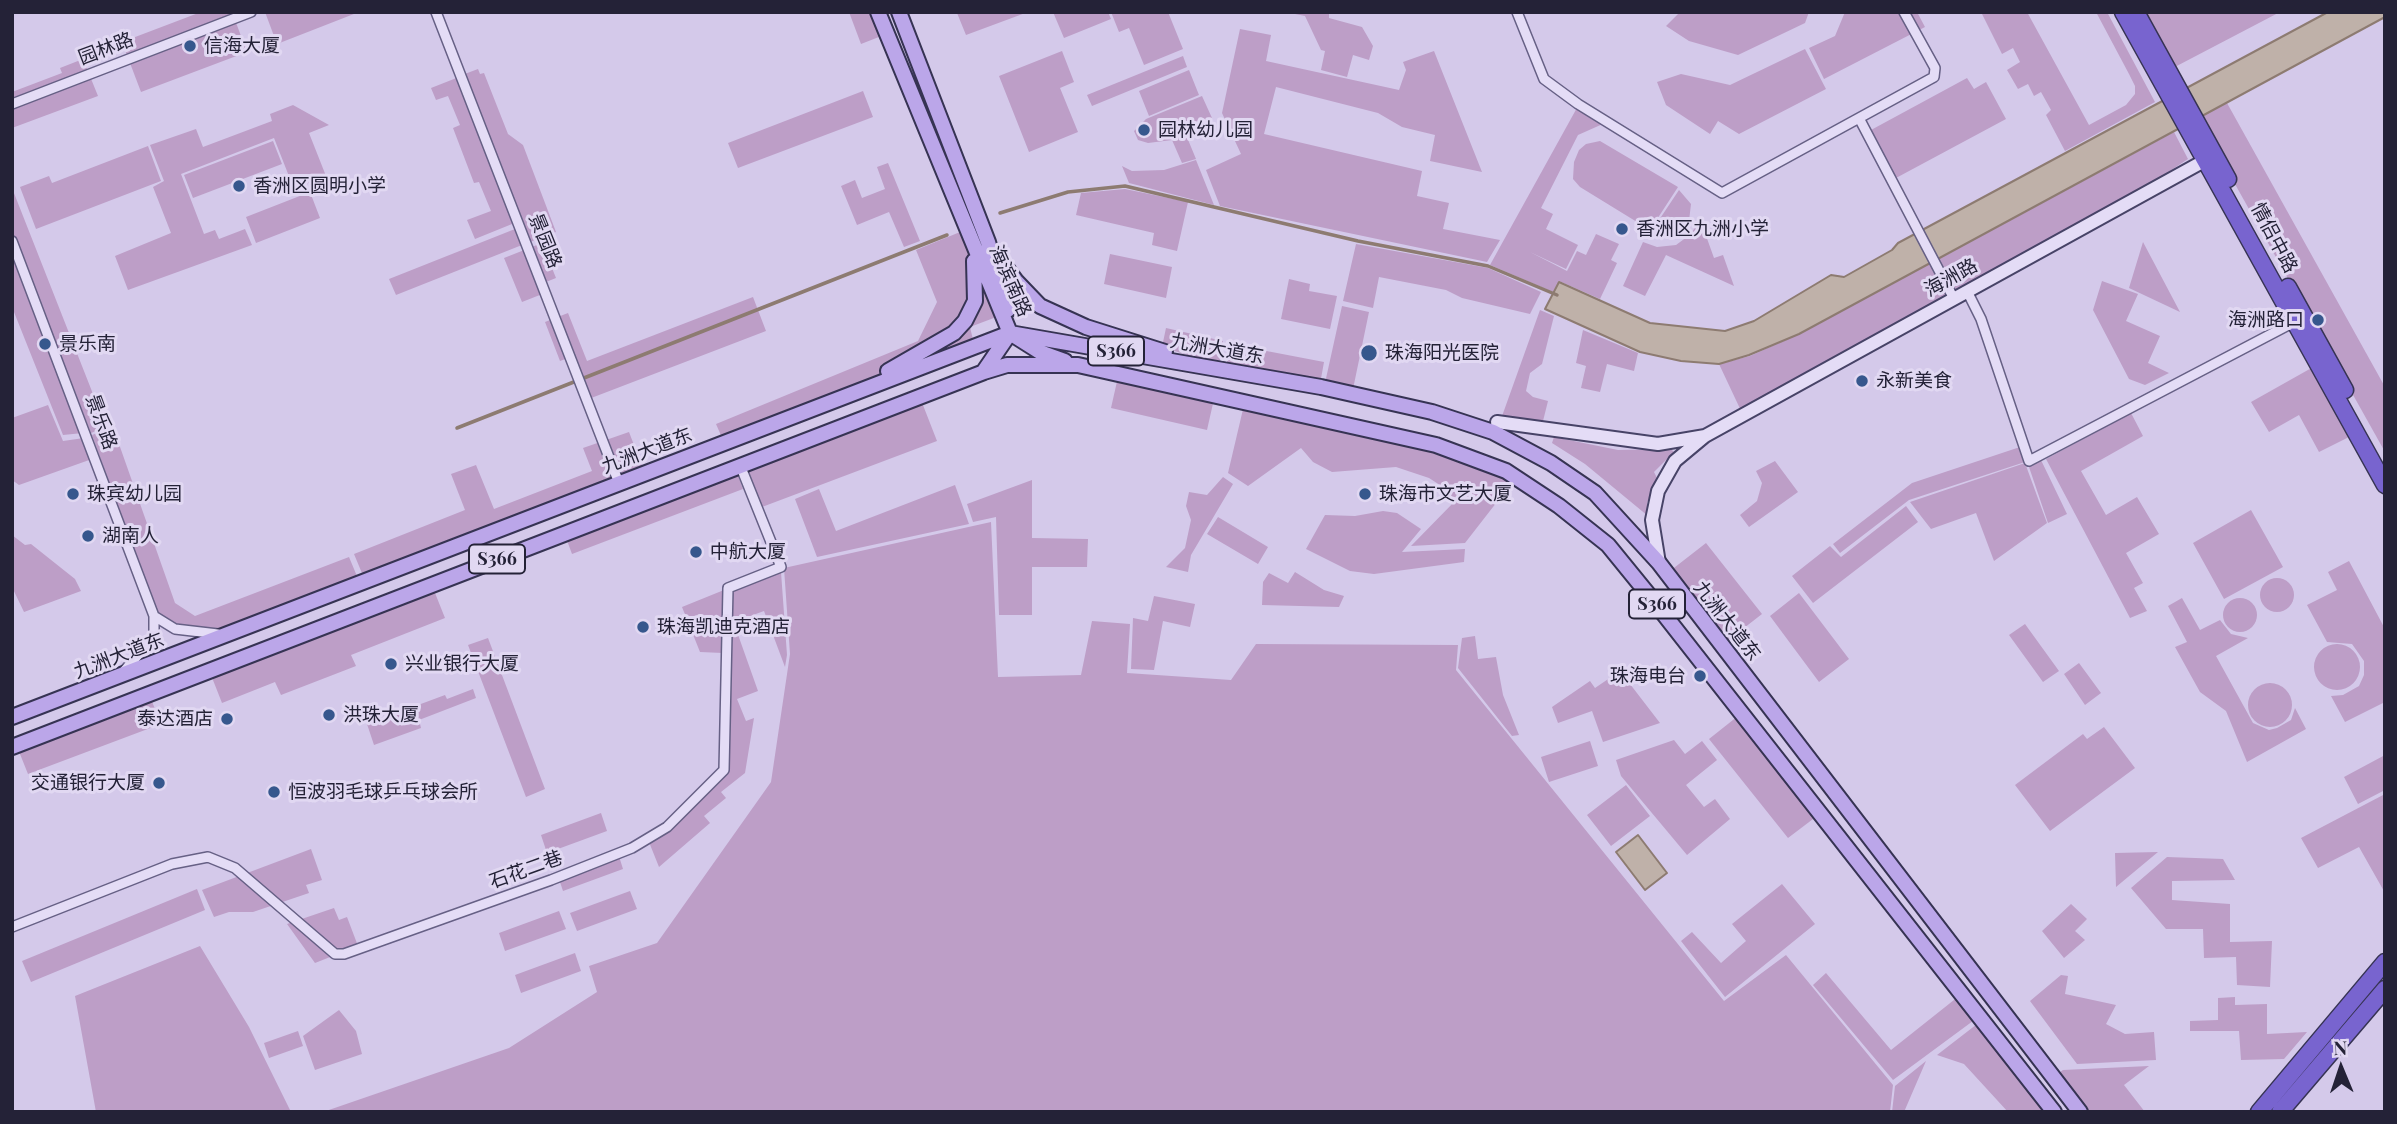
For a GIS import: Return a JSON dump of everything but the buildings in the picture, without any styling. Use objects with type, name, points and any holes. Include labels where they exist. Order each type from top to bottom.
[{"type":"highway","name":"情侣中路","points":[[2123,12],[2172,89]]},
{"type":"highway","name":"情侣中路","points":[[2136,12],[2172,89],[2231,202],[2385,464]]},
{"type":"highway","name":"情侣中路","points":[[2299,319],[2385,485]]},
{"type":"highway","points":[[2259,1112],[2385,962]]},
{"type":"highway","points":[[2280,1112],[2385,989]]},
{"type":"main road","name":"海滨南路","points":[[878,12],[1010,333]]},
{"type":"main road","name":"海滨南路","points":[[899,12],[988,242],[1009,315],[1010,333]]},
{"type":"main road","points":[[833,400],[923,352],[954,333],[965,321],[975,301],[976,277],[970,239]]},
{"type":"main road","points":[[988,242],[1016,281],[1040,306],[1086,327],[1221,370]]},
{"type":"main road","points":[[984,372],[1000,352],[1010,333],[1040,352],[1078,365]]},
{"type":"main road","name":"九洲大道东","points":[[12,717],[1010,333],[1221,370],[1407,407],[1493,432],[1551,463],[1595,493],[1659,563],[2080,1112]]},
{"type":"main road","name":"S366","points":[[12,747],[984,372],[1007,365],[1078,365],[1436,444],[1506,471],[1559,506],[1608,545],[1652,598],[2054,1112]]},
{"type":"street","name":"园林路","points":[[12,104],[251,12]]},
{"type":"street","name":"景园路","points":[[436,12],[619,483]]},
{"type":"street","points":[[1517,12],[1544,79],[1578,104],[1722,192],[1934,77],[1935,68],[1904,12]]},
{"type":"street","points":[[1859,118],[1954,299]]},
{"type":"street","name":"海洲路","points":[[1706,436],[2209,158]]},
{"type":"street","name":"景乐路","points":[[12,241],[154,616]]},
{"type":"street","points":[[1967,291],[1981,319],[2029,461],[2299,319]]},
{"type":"street","points":[[1497,422],[1658,444],[1706,436]]},
{"type":"street","points":[[1659,563],[1652,520],[1658,491],[1664,475],[1675,461],[1706,436]]},
{"type":"street","name":"石花二巷","points":[[12,927],[172,864],[208,857],[235,868],[335,954],[344,954],[551,880],[632,848],[667,827],[723,770],[728,587],[781,567],[740,464]]},
{"type":"street","points":[[154,616],[175,629],[227,634]]},
{"type":"street","points":[[117,677],[154,637],[154,616]]},
{"type":"shaded area","points":[[201,12],[232,12],[247,52],[141,92],[122,42]]},
{"type":"shaded area","points":[[265,12],[359,12],[277,44]]},
{"type":"shaded area","points":[[849,12],[875,12],[884,35],[861,44]]},
{"type":"shaded area","points":[[1028,12],[966,35],[957,13]]},
{"type":"shaded area","points":[[1053,12],[1108,12],[1111,19],[1064,38]]},
{"type":"shaded area","points":[[1111,12],[1168,12],[1183,49],[1144,65],[1129,28],[1119,32]]},
{"type":"shaded area","points":[[1285,12],[1329,12],[1329,18],[1362,27],[1373,46],[1369,60],[1353,55],[1347,77],[1321,70],[1325,51],[1321,50],[1305,16]]},
{"type":"shaded area","points":[[1680,12],[1809,12],[1805,23],[1738,55],[1689,41],[1666,26]]},
{"type":"shaded area","points":[[1845,12],[1917,12],[1925,27],[1824,79],[1809,48],[1835,36]]},
{"type":"shaded area","points":[[1981,12],[2027,12],[2089,125],[2126,105],[2135,94],[2135,86],[2096,12],[2107,12],[2155,102],[2065,151],[2046,115],[2051,110],[2041,92],[2034,96],[2028,84],[2018,89],[2007,70],[2020,62],[2013,48],[2002,54]]},
{"type":"shaded area","points":[[2140,12],[2280,12],[2171,69]]},
{"type":"shaded area","points":[[2328,12],[2385,12],[2385,17],[1799,334],[1749,355],[1719,364],[1681,361],[1640,352],[1545,309],[1559,282],[1650,323],[1725,331],[1754,321],[1831,275],[1844,277],[1892,250],[1898,243]]},
{"type":"shaded area","points":[[1240,29],[1271,35],[1266,61],[1399,90],[1406,70],[1403,62],[1434,51],[1482,172],[1430,161],[1435,135],[1402,127],[1378,113],[1276,87],[1264,134],[1422,171],[1417,196],[1449,203],[1443,229],[1500,240],[1487,262],[1220,206],[1206,170],[1241,154],[1222,113]]},
{"type":"shaded area","points":[[1805,49],[1826,89],[1739,134],[1718,121],[1710,134],[1666,105],[1657,82],[1681,74],[1730,85]]},
{"type":"shaded area","points":[[1062,51],[1074,82],[1060,88],[1078,132],[1029,152],[999,76]]},
{"type":"shaded area","points":[[1183,56],[1187,67],[1092,106],[1087,95]]},
{"type":"shaded area","points":[[83,59],[98,96],[12,128],[12,92],[62,73],[60,68]]},
{"type":"shaded area","points":[[478,69],[480,74],[484,73],[508,134],[523,145],[556,232],[530,242],[462,75]]},
{"type":"shaded area","points":[[1189,70],[1199,95],[1149,116],[1139,91]]},
{"type":"shaded area","points":[[459,77],[517,222],[475,239],[467,220],[491,211],[479,182],[474,183],[453,128],[460,125],[448,96],[436,100],[431,88]]},
{"type":"shaded area","points":[[1967,78],[1974,89],[1986,82],[2006,119],[1896,178],[1871,130]]},
{"type":"shaded area","points":[[863,91],[873,117],[738,168],[728,143]]},
{"type":"shaded area","points":[[1202,96],[1212,118],[1184,130],[1196,159],[1182,163],[1172,140],[1148,143],[1138,140],[1134,131],[1146,119]]},
{"type":"shaded area","points":[[2227,103],[2385,387],[2385,452],[2198,118]]},
{"type":"shaded area","points":[[293,105],[329,125],[309,133],[326,176],[294,189],[274,138],[181,174],[204,234],[215,230],[219,239],[245,229],[252,245],[128,290],[115,256],[171,233],[153,187],[164,181],[150,145],[196,129],[203,147],[272,121],[270,114]]},
{"type":"shaded area","points":[[1578,106],[1605,123],[1578,135],[1541,208],[1553,214],[1546,229],[1578,245],[1566,269],[1530,252],[1567,271],[1577,251],[1586,255],[1596,234],[1619,244],[1611,260],[1617,263],[1600,299],[1559,281],[1553,292],[1490,265]]},
{"type":"shaded area","points":[[2174,132],[2188,159],[2094,221],[1743,415],[1719,364],[1750,356],[1799,334]]},
{"type":"shaded area","points":[[273,141],[282,164],[193,198],[184,175]]},
{"type":"shaded area","points":[[1600,141],[1678,187],[1650,230],[1580,187],[1573,179],[1574,162],[1579,150],[1586,144]]},
{"type":"shaded area","points":[[148,146],[161,181],[36,229],[20,187],[49,176],[52,183]]},
{"type":"shaded area","points":[[1196,160],[1214,205],[1129,183],[1122,166],[1132,171],[1164,170]]},
{"type":"shaded area","points":[[888,163],[920,241],[904,247],[889,212],[857,225],[841,186],[855,180],[862,198],[885,189],[877,167]]},
{"type":"shaded area","points":[[12,188],[106,427],[91,433],[12,231]]},
{"type":"shaded area","points":[[1125,189],[1188,202],[1177,251],[1152,245],[1154,233],[1076,215],[1081,193]]},
{"type":"shaded area","points":[[1679,190],[1691,204],[1689,221],[1677,233],[1661,236],[1651,232]]},
{"type":"shaded area","points":[[310,192],[320,218],[256,243],[246,217]]},
{"type":"shaded area","points":[[1700,219],[1714,258],[1723,255],[1734,286],[1666,255],[1645,296],[1623,286],[1643,242],[1657,247],[1676,245],[1691,234]]},
{"type":"shaded area","points":[[515,229],[522,245],[396,295],[389,279]]},
{"type":"shaded area","points":[[965,230],[999,316],[970,327],[974,344],[723,440],[716,424],[918,341],[937,302],[916,250]]},
{"type":"shaded area","points":[[12,241],[83,433],[63,435],[12,307]]},
{"type":"shaded area","points":[[2143,242],[2180,312],[2129,288]]},
{"type":"shaded area","points":[[542,243],[556,278],[546,282],[550,291],[522,302],[504,258]]},
{"type":"shaded area","points":[[1356,244],[1488,268],[1541,292],[1530,314],[1462,298],[1446,290],[1379,277],[1373,308],[1343,301]]},
{"type":"shaded area","points":[[1110,254],[1172,267],[1166,298],[1104,284]]},
{"type":"shaded area","points":[[1289,279],[1310,284],[1309,291],[1337,296],[1330,329],[1281,319]]},
{"type":"shaded area","points":[[2102,281],[2138,294],[2126,321],[2160,336],[2148,363],[2169,373],[2145,385],[2129,379],[2093,310]]},
{"type":"shaded area","points":[[753,297],[766,331],[586,400],[568,358],[560,361],[545,322],[568,313],[587,361]]},
{"type":"shaded area","points":[[1342,306],[1369,312],[1353,389],[1325,383]]},
{"type":"shaded area","points":[[1540,310],[1554,316],[1542,364],[1530,373],[1526,391],[1533,397],[1548,401],[1542,425],[1501,419]]},
{"type":"shaded area","points":[[1166,328],[1223,341],[1219,365],[1162,347]]},
{"type":"shaded area","points":[[1583,330],[1638,353],[1634,371],[1607,364],[1600,392],[1581,388],[1586,366],[1576,363]]},
{"type":"shaded area","points":[[1230,344],[1324,362],[1320,384],[1226,366]]},
{"type":"shaded area","points":[[2315,366],[2351,436],[2319,452],[2299,415],[2269,432],[2251,402]]},
{"type":"shaded area","points":[[1118,377],[1214,399],[1207,430],[1111,408]]},
{"type":"shaded area","points":[[921,400],[937,441],[762,507],[746,466]]},
{"type":"shaded area","points":[[48,405],[63,441],[84,438],[92,459],[19,485],[12,480],[12,418]]},
{"type":"shaded area","points":[[1244,405],[1433,448],[1514,480],[1465,543],[1411,546],[1455,501],[1443,487],[1429,478],[1396,467],[1332,472],[1313,462],[1301,448],[1248,486],[1228,473]]},
{"type":"shaded area","points":[[2131,413],[2143,436],[2081,471],[2106,515],[2137,497],[2159,534],[2126,553],[2143,583],[2134,588],[2147,611],[2130,618],[2046,459]]},
{"type":"shaded area","points":[[113,427],[175,603],[195,616],[349,557],[359,581],[226,632],[177,627],[156,613],[92,435]]},
{"type":"shaded area","points":[[629,432],[644,471],[364,578],[354,554],[465,510],[451,474],[476,465],[494,509],[592,471],[583,448]]},
{"type":"shaded area","points":[[1554,437],[1618,450],[1671,449],[1674,452],[1654,472],[1657,478],[1647,503],[1648,516],[1585,464],[1552,443]]},
{"type":"shaded area","points":[[2020,447],[2025,462],[1909,500],[1840,553],[1833,544],[1912,483]]},
{"type":"shaded area","points":[[2040,458],[2067,514],[2048,523],[2028,464]]},
{"type":"shaded area","points":[[1775,461],[1798,492],[1749,527],[1740,515],[1757,501],[1762,483],[1756,471]]},
{"type":"shaded area","points":[[2025,463],[2047,523],[1994,561],[1976,513],[1931,529],[1910,502]]},
{"type":"shaded area","points":[[736,470],[743,489],[572,554],[565,535]]},
{"type":"shaded area","points":[[1223,477],[1233,484],[1191,555],[1188,572],[1166,567],[1185,548],[1191,520],[1186,506],[1189,492],[1207,495]]},
{"type":"shaded area","points":[[1032,480],[1032,538],[1088,539],[1087,567],[1032,567],[1032,615],[999,615],[996,517],[973,522],[967,504]]},
{"type":"shaded area","points":[[955,485],[969,524],[817,557],[795,499],[819,489],[836,531]]},
{"type":"shaded area","points":[[1906,506],[1918,522],[1813,603],[1792,576],[1830,546],[1841,557]]},
{"type":"shaded area","points":[[2251,510],[2283,567],[2224,599],[2193,543]]},
{"type":"shaded area","points":[[1383,511],[1397,513],[1421,529],[1402,552],[1465,549],[1464,562],[1374,574],[1350,571],[1306,549],[1325,515],[1355,516]]},
{"type":"shaded area","points":[[1218,517],[1268,547],[1258,564],[1207,534]]},
{"type":"shaded area","points":[[991,522],[998,677],[1081,675],[1092,621],[1130,624],[1127,673],[1231,680],[1256,644],[1458,645],[1456,670],[1724,1001],[1786,955],[1893,1085],[1890,1112],[323,1112],[509,1048],[597,992],[589,966],[657,943],[771,782],[790,654],[784,568]]},
{"type":"shaded area","points":[[12,535],[25,545],[31,544],[75,579],[81,591],[24,612],[12,587]]},
{"type":"shaded area","points":[[1706,543],[1762,614],[1726,642],[1670,571]]},
{"type":"shaded area","points":[[2349,561],[2385,629],[2385,702],[2345,722],[2331,696],[2343,695],[2359,686],[2364,675],[2364,661],[2352,644],[2327,642],[2307,605],[2337,590],[2328,572]]},
{"type":"shaded area","points":[[781,572],[787,655],[785,667],[764,611],[731,623],[732,591]]},
{"type":"shaded area","points":[[1295,572],[1324,590],[1344,596],[1339,607],[1262,605],[1263,582],[1269,573],[1288,583]]},
{"type":"shaded area","points":[[2277,578],[2289,583],[2294,595],[2289,607],[2277,612],[2265,607],[2260,595],[2265,583]]},
{"type":"shaded area","points":[[433,588],[445,618],[351,655],[356,666],[281,695],[275,682],[222,703],[211,675]]},
{"type":"shaded area","points":[[724,590],[723,653],[700,652],[682,607]]},
{"type":"shaded area","points":[[1799,593],[1849,659],[1819,682],[1770,616]]},
{"type":"shaded area","points":[[1154,596],[1195,604],[1190,627],[1163,621],[1154,670],[1131,669],[1133,618],[1148,621]]},
{"type":"shaded area","points":[[2182,598],[2200,630],[2220,620],[2231,634],[2248,638],[2216,656],[2253,723],[2269,730],[2277,728],[2291,720],[2295,708],[2306,729],[2247,762],[2226,711],[2200,692],[2175,647],[2187,642],[2168,606]]},
{"type":"shaded area","points":[[2240,598],[2252,603],[2257,615],[2252,627],[2240,632],[2228,627],[2223,615],[2228,603]]},
{"type":"shaded area","points":[[2025,624],[2059,671],[2043,682],[2009,635]]},
{"type":"shaded area","points":[[736,629],[758,691],[737,699],[746,721],[754,718],[745,773],[721,792],[726,798],[704,816],[710,823],[659,867],[649,842],[673,826],[721,781],[728,770],[731,630]]},
{"type":"shaded area","points":[[1475,636],[1478,659],[1496,657],[1503,695],[1519,735],[1512,736],[1458,668],[1462,638]]},
{"type":"shaded area","points":[[488,638],[545,789],[526,797],[468,645]]},
{"type":"shaded area","points":[[2337,644],[2353,651],[2360,667],[2353,683],[2337,690],[2321,683],[2314,667],[2321,651]]},
{"type":"shaded area","points":[[2079,663],[2101,693],[2085,705],[2064,674]]},
{"type":"shaded area","points":[[1620,671],[1660,723],[1603,742],[1592,711],[1558,723],[1552,707],[1590,681],[1595,688]]},
{"type":"shaded area","points":[[2270,683],[2286,689],[2292,705],[2286,721],[2270,727],[2254,721],[2248,705],[2254,689]]},
{"type":"shaded area","points":[[473,689],[476,698],[419,720],[421,728],[374,745],[367,724],[445,695],[447,699]]},
{"type":"shaded area","points":[[151,699],[161,724],[28,774],[18,749]]},
{"type":"shaded area","points":[[1738,716],[1817,816],[1788,838],[1709,739]]},
{"type":"shaded area","points":[[2104,727],[2135,768],[2050,831],[2015,785],[2083,734],[2087,739]]},
{"type":"shaded area","points":[[1674,740],[1685,754],[1702,741],[1717,760],[1686,785],[1704,807],[1715,799],[1730,819],[1687,855],[1621,776],[1616,760]]},
{"type":"shaded area","points":[[1590,741],[1598,766],[1549,782],[1541,757]]},
{"type":"shaded area","points":[[2385,755],[2385,790],[2358,804],[2344,777]]},
{"type":"shaded area","points":[[1626,785],[1650,816],[1611,846],[1587,815]]},
{"type":"shaded area","points":[[2385,794],[2385,893],[2359,847],[2318,868],[2301,838]]},
{"type":"shaded area","points":[[601,813],[607,831],[547,853],[541,835]]},
{"type":"shaded area","points":[[1638,835],[1667,873],[1645,890],[1616,852]]},
{"type":"shaded area","points":[[311,849],[322,880],[306,885],[309,893],[253,912],[229,912],[214,917],[202,890]]},
{"type":"shaded area","points":[[617,850],[623,869],[563,891],[557,873]]},
{"type":"shaded area","points":[[2158,852],[2116,887],[2115,853]]},
{"type":"shaded area","points":[[2167,857],[2223,859],[2235,880],[2172,881],[2172,900],[2230,904],[2230,942],[2272,941],[2270,987],[2237,985],[2236,957],[2204,958],[2203,929],[2166,929],[2131,888]]},
{"type":"shaded area","points":[[1782,884],[1815,924],[1725,997],[1681,941],[1692,932],[1721,963],[1746,941],[1732,924]]},
{"type":"shaded area","points":[[197,889],[205,910],[31,982],[22,961]]},
{"type":"shaded area","points":[[630,891],[637,909],[577,931],[570,913]]},
{"type":"shaded area","points":[[2071,904],[2087,919],[2075,931],[2085,940],[2064,958],[2042,931]]},
{"type":"shaded area","points":[[334,908],[339,920],[347,917],[358,946],[315,963],[287,924]]},
{"type":"shaded area","points":[[559,911],[566,929],[505,951],[499,933]]},
{"type":"shaded area","points":[[200,946],[249,1027],[291,1112],[96,1112],[75,996]]},
{"type":"shaded area","points":[[575,953],[581,971],[521,993],[515,975]]},
{"type":"shaded area","points":[[1826,973],[1891,1050],[1959,996],[1977,1018],[1893,1080],[1813,985]]},
{"type":"shaded area","points":[[2061,975],[2068,976],[2065,994],[2116,1005],[2106,1024],[2125,1034],[2154,1032],[2156,1060],[2077,1064],[2030,1001]]},
{"type":"shaded area","points":[[2235,997],[2235,1005],[2267,1004],[2267,1034],[2307,1032],[2284,1059],[2241,1060],[2239,1031],[2190,1031],[2190,1021],[2218,1020],[2218,998]]},
{"type":"shaded area","points":[[339,1010],[356,1031],[362,1054],[315,1070],[303,1036]]},
{"type":"shaded area","points":[[1981,1021],[2051,1112],[2008,1112],[1964,1064],[1937,1055]]},
{"type":"shaded area","points":[[298,1031],[303,1046],[269,1058],[264,1043]]},
{"type":"shaded area","points":[[1926,1061],[1904,1112],[1892,1112],[1895,1086]]},
{"type":"shaded area","points":[[2149,1066],[2124,1085],[2145,1112],[2085,1112],[2056,1075],[2063,1070]]},
{"type":"waterway","points":[[1000,213],[1068,192],[1125,186],[1358,241],[1488,266],[1557,295]]},
{"type":"waterway","points":[[457,428],[947,235]]},
{"type":"place","name":"信海大厦","points":[[190,46]]},
{"type":"place","name":"园林幼儿园","points":[[1144,130]]},
{"type":"place","name":"香洲区圆明小学","points":[[239,186]]},
{"type":"place","name":"香洲区九洲小学","points":[[1622,229]]},
{"type":"place","name":"海洲路口","points":[[2318,320]]},
{"type":"place","name":"景乐南","points":[[45,344]]},
{"type":"place","name":"珠海阳光医院","points":[[1369,353]]},
{"type":"place","name":"永新美食","points":[[1862,381]]},
{"type":"place","name":"珠宾幼儿园","points":[[73,494]]},
{"type":"place","name":"珠海市文艺大厦","points":[[1365,494]]},
{"type":"place","name":"湖南人","points":[[88,536]]},
{"type":"place","name":"中航大厦","points":[[696,552]]},
{"type":"place","name":"珠海凯迪克酒店","points":[[643,627]]},
{"type":"place","name":"兴业银行大厦","points":[[391,664]]},
{"type":"place","name":"珠海电台","points":[[1700,676]]},
{"type":"place","name":"洪珠大厦","points":[[329,715]]},
{"type":"place","name":"泰达酒店","points":[[227,719]]},
{"type":"place","name":"交通银行大厦","points":[[159,783]]},
{"type":"place","name":"恒波羽毛球乒乓球会所","points":[[274,792]]}]
